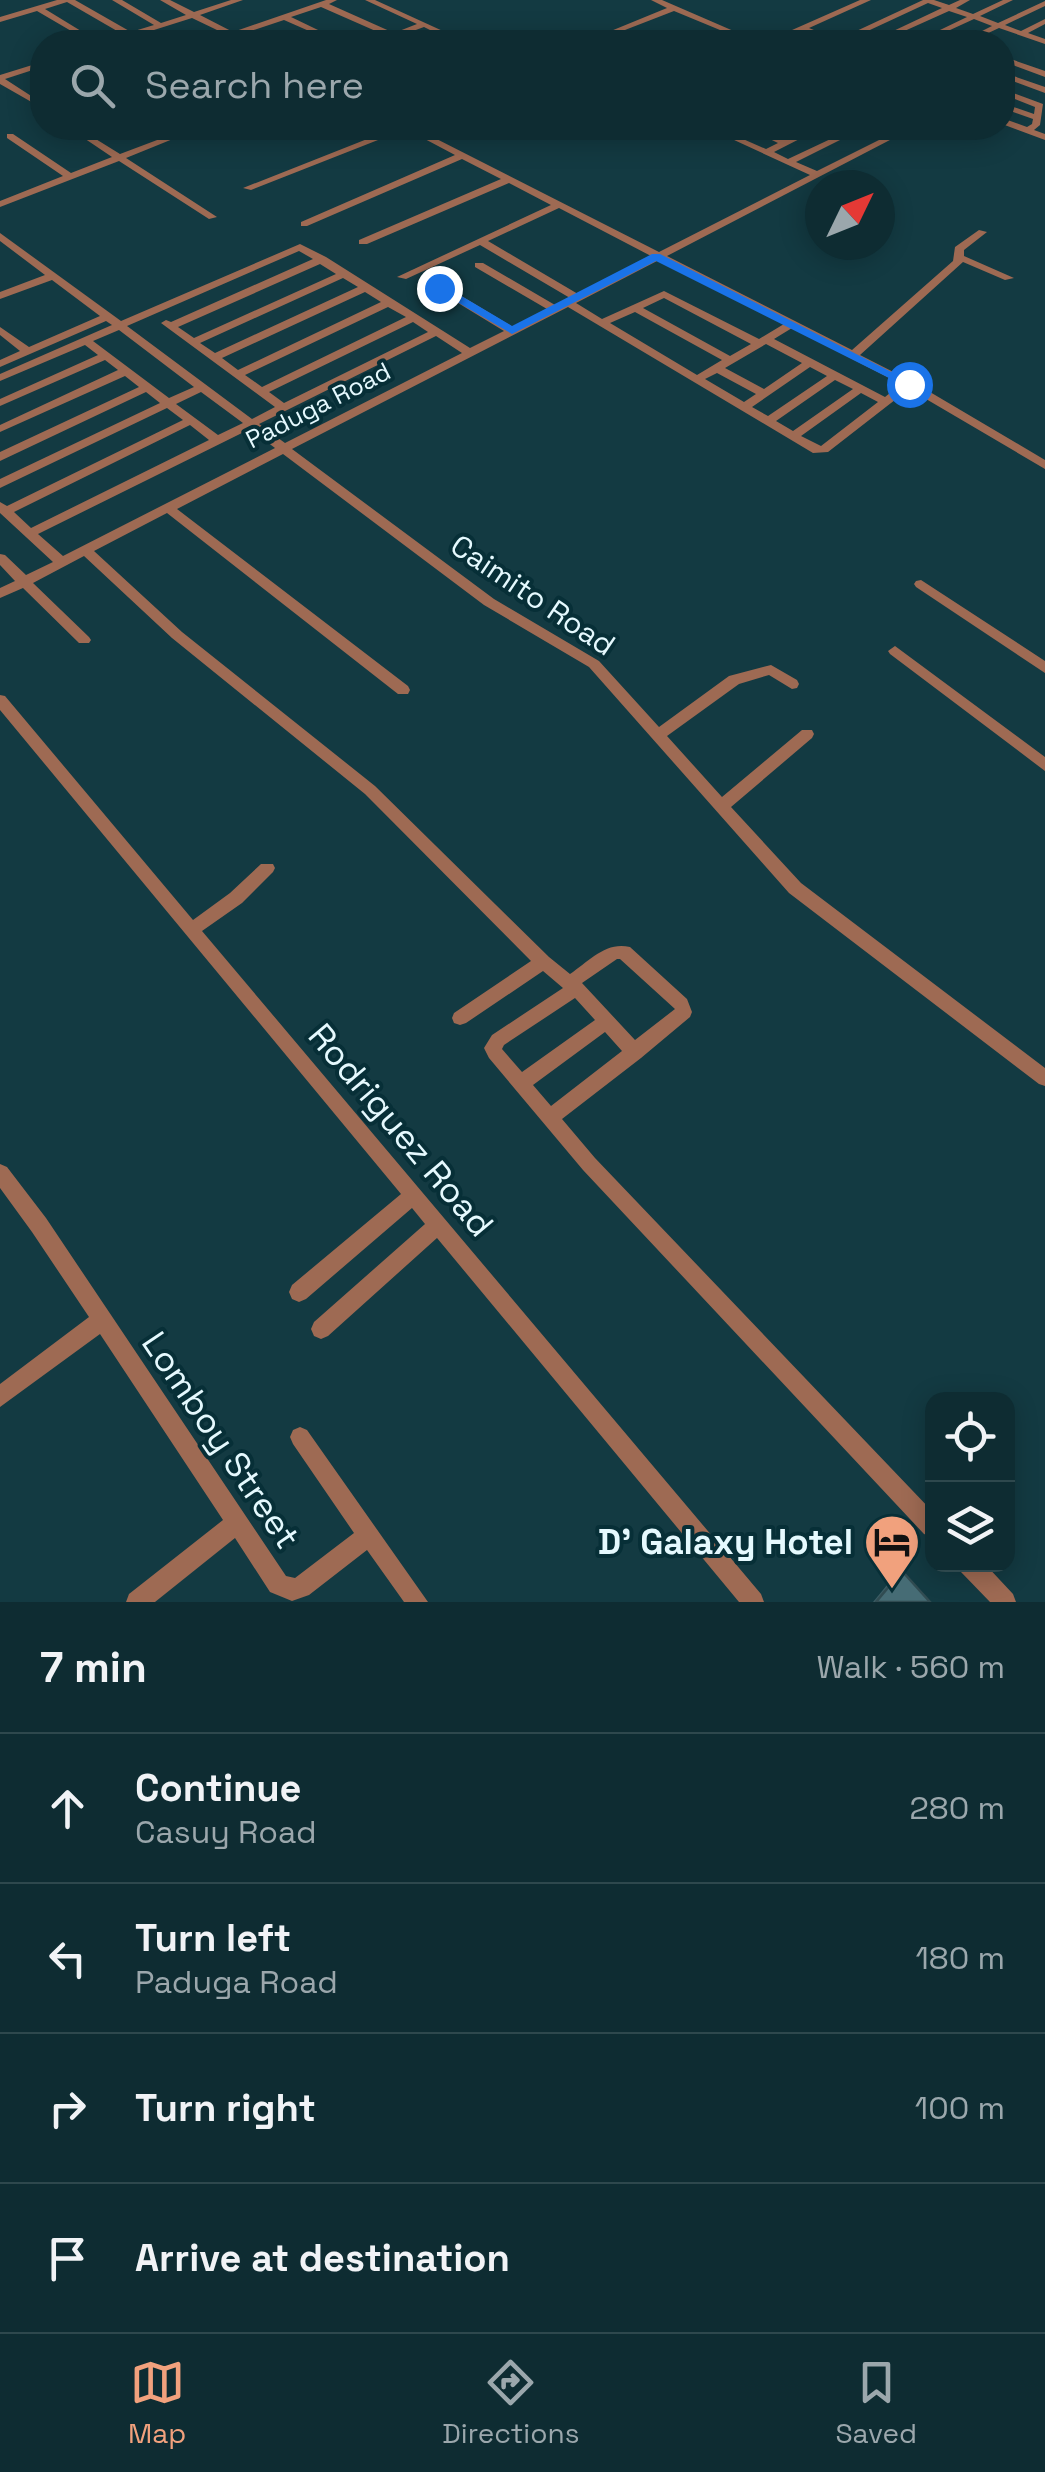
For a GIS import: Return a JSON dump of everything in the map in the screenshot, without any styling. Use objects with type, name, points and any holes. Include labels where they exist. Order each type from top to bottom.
[{"type":"street","points":[[14,0],[73,30]]},
{"type":"street","points":[[0,20],[67,0],[120,30]]},
{"type":"street","points":[[116,0],[160,25]]},
{"type":"street","points":[[164,0],[222,30]]},
{"type":"street","points":[[146,30],[239,0]]},
{"type":"street","points":[[246,30],[333,0]]},
{"type":"street","points":[[369,0],[437,30]]},
{"type":"street","points":[[655,0],[726,30]]},
{"type":"street","points":[[798,30],[868,0]]},
{"type":"street","points":[[863,30],[928,0],[1010,30]]},
{"type":"street","points":[[902,30],[966,0]]},
{"type":"street","points":[[944,30],[1009,0]]},
{"type":"street","points":[[1037,0],[1045,3]]},
{"type":"street","points":[[990,30],[1045,3]]},
{"type":"street","points":[[322,4],[380,30]]},
{"type":"street","points":[[618,30],[674,8]]},
{"type":"street","points":[[284,17],[313,30]]},
{"type":"street","points":[[819,20],[844,30]]},
{"type":"street","points":[[410,30],[425,24]]},
{"type":"street","points":[[1021,34],[1042,25]]},
{"type":"street","points":[[802,28],[807,30]]},
{"type":"street","points":[[1015,32],[1045,42]]},
{"type":"street","points":[[1015,63],[1045,74]]},
{"type":"street","points":[[0,79],[30,68]]},
{"type":"street","points":[[0,79],[30,98]]},
{"type":"street","points":[[1015,79],[1045,90]]},
{"type":"street","points":[[1015,96],[1040,105],[1028,131]]},
{"type":"street","points":[[1015,110],[1037,118]]},
{"type":"street","points":[[1015,126],[1045,137]]},
{"type":"street","points":[[10,136],[70,177]]},
{"type":"street","points":[[91,140],[212,218]]},
{"type":"street","points":[[0,204],[165,140]]},
{"type":"street","points":[[248,188],[371,140]]},
{"type":"street","points":[[436,140],[909,384],[1045,465]]},
{"type":"street","points":[[740,140],[806,170]]},
{"type":"street","points":[[779,140],[786,143]]},
{"type":"street","points":[[767,152],[792,140]]},
{"type":"street","points":[[789,162],[831,140]]},
{"type":"street","points":[[874,140],[878,142]]},
{"type":"street","name":"Paduga Road","points":[[823,170],[882,140]]},
{"type":"street","points":[[304,224],[462,155]]},
{"type":"street","name":"Paduga Road","points":[[0,594],[805,179]]},
{"type":"street","points":[[364,242],[509,180]]},
{"type":"street","points":[[402,277],[558,205]]},
{"type":"street","points":[[960,258],[959,249],[982,232]]},
{"type":"street","points":[[480,241],[566,303]]},
{"type":"street","name":"Caimito Road","points":[[4,242],[54,275],[489,602],[588,660],[804,896],[1045,1078]]},
{"type":"street","points":[[0,364],[151,311],[298,247],[470,353]]},
{"type":"street","points":[[960,258],[1009,278]]},
{"type":"street","points":[[852,355],[960,258]]},
{"type":"street","points":[[171,326],[322,259]]},
{"type":"street","points":[[478,265],[604,322],[822,450],[909,384]]},
{"type":"street","points":[[193,342],[345,274]]},
{"type":"street","points":[[0,296],[54,275]]},
{"type":"street","points":[[215,357],[367,288]]},
{"type":"street","points":[[439,288],[512,331]]},
{"type":"street","points":[[604,322],[664,294],[884,401]]},
{"type":"street","points":[[238,374],[390,302]]},
{"type":"street","points":[[634,307],[730,360]]},
{"type":"street","points":[[151,311],[284,408]]},
{"type":"street","points":[[262,391],[415,317]]},
{"type":"street","points":[[0,378],[85,340],[114,321]]},
{"type":"street","points":[[700,378],[792,324]]},
{"type":"street","points":[[0,330],[28,352]]},
{"type":"street","points":[[31,533],[438,331]]},
{"type":"street","points":[[85,340],[218,441]]},
{"type":"street","points":[[0,403],[105,356]]},
{"type":"street","points":[[744,407],[810,363]]},
{"type":"street","points":[[717,368],[764,394]]},
{"type":"street","points":[[0,429],[126,371]]},
{"type":"street","points":[[768,420],[834,376]]},
{"type":"street","points":[[0,484],[202,387]]},
{"type":"street","points":[[0,457],[148,388]]},
{"type":"street","points":[[794,435],[860,389]]},
{"type":"street","points":[[62,563],[3,508],[191,420]]},
{"type":"street","points":[[168,508],[403,690]]},
{"type":"street","points":[[86,550],[177,634],[370,790],[543,962],[573,985],[634,1052]]},
{"type":"street","points":[[0,558],[22,584],[84,640]]},
{"type":"street","points":[[920,584],[1045,668]]},
{"type":"street","points":[[895,652],[1045,765]]},
{"type":"street","points":[[658,734],[738,678],[771,670],[792,684]]},
{"type":"street","name":"Rodriguez Road","points":[[0,700],[753,1602]]},
{"type":"street","points":[[722,806],[807,734]]},
{"type":"street","points":[[191,930],[236,898],[267,868]]},
{"type":"street","points":[[550,1118],[683,1015],[681,1004],[624,952],[614,952],[494,1044],[496,1053],[550,1118],[925,1519]]},
{"type":"street","points":[[460,1018],[543,962]]},
{"type":"street","points":[[520,1084],[607,1020]]},
{"type":"street","name":"Lomboy Street","points":[[0,1173],[278,1584],[292,1590],[302,1587],[369,1534]]},
{"type":"street","points":[[298,1292],[413,1194]]},
{"type":"street","points":[[321,1329],[438,1224]]},
{"type":"street","points":[[0,1397],[102,1320]]},
{"type":"street","points":[[300,1436],[416,1602]]},
{"type":"street","points":[[137,1602],[235,1524]]},
{"type":"street","points":[[977,1572],[1005,1602]]},
{"type":"building","points":[[902,1571],[930,1602],[876,1602]]},
{"type":"place","name":"D' Galaxy Hotel","points":[[892,1591]]},
{"type":"route","points":[[439,288],[512,331],[656,256],[909,384]]}]
